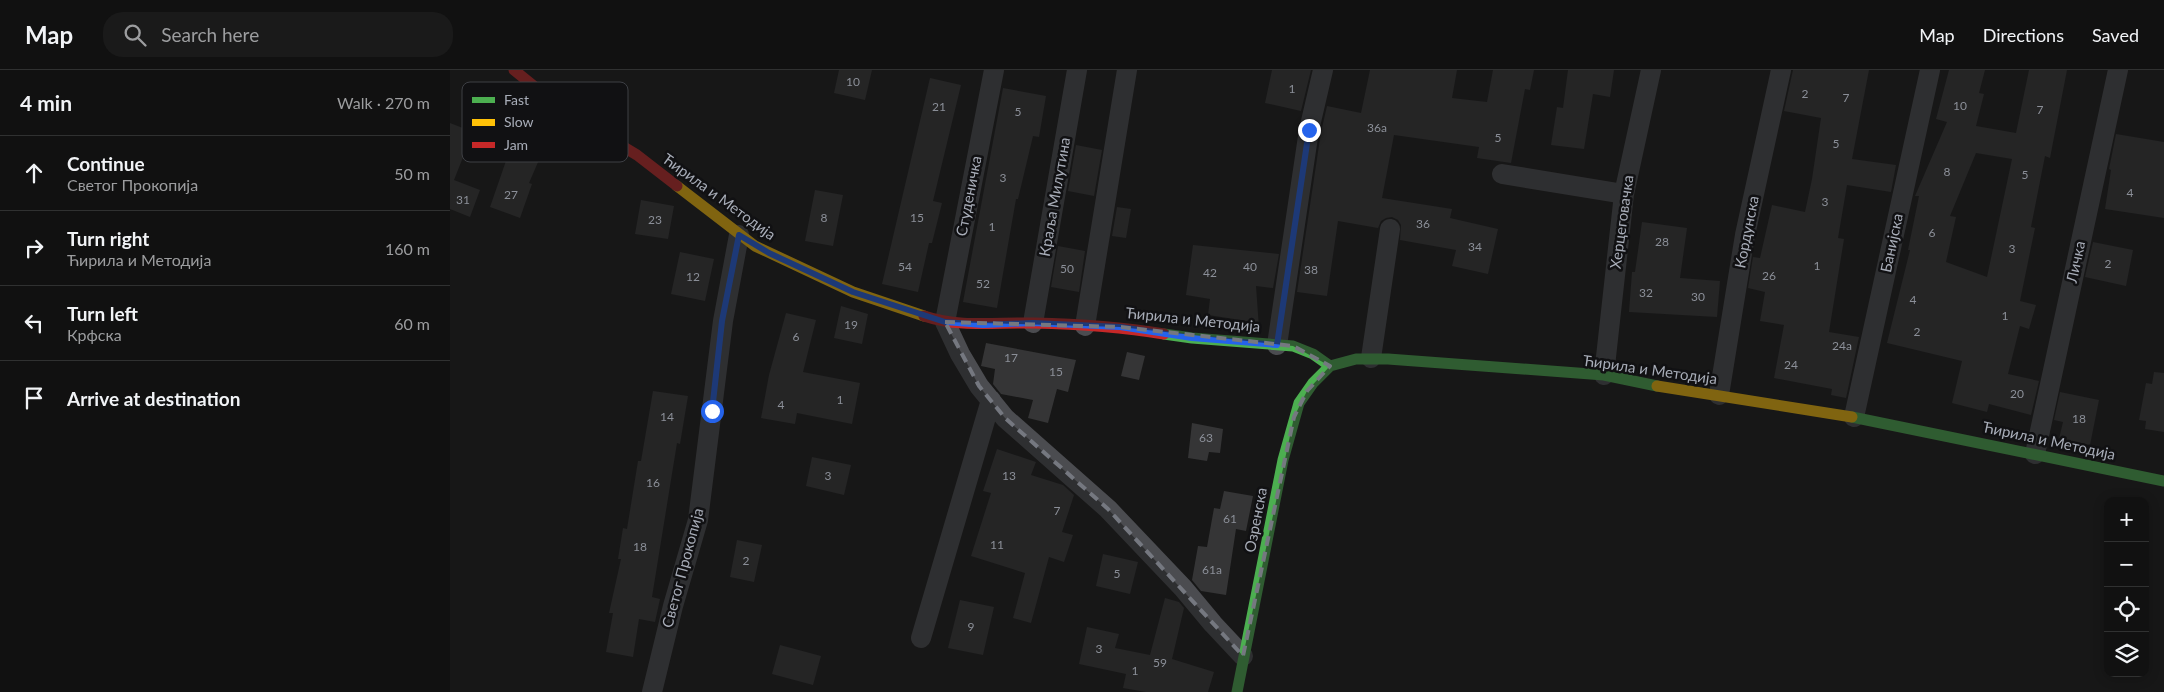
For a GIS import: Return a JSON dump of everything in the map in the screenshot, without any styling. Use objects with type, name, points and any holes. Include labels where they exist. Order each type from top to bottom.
[{"type":"street","name":"Ћирила и Методија","points":[[514,70],[529,82]]},
{"type":"street","name":"Студеничка","points":[[945,322],[994,70]]},
{"type":"street","name":"Краља Милутина","points":[[1033,323],[1077,70]]},
{"type":"street","points":[[1085,326],[1127,70]]},
{"type":"street","points":[[1277,345],[1309,130],[1323,70]]},
{"type":"street","name":"Херцеговачка","points":[[1604,376],[1624,194],[1651,70]]},
{"type":"street","name":"Кордунска","points":[[1719,395],[1746,235],[1782,70]]},
{"type":"street","name":"Банијска","points":[[1854,417],[1930,70]]},
{"type":"street","name":"Личка","points":[[2035,454],[2118,70]]},
{"type":"street","name":"Ћирила и Методија","points":[[628,149],[739,235],[769,253],[840,286],[945,322],[983,325],[1033,323],[1120,327],[1192,338],[1293,346],[1330,366],[1356,359],[1371,358],[1604,376],[1854,417],[2164,481]]},
{"type":"street","points":[[1502,174],[1624,194]]},
{"type":"street","points":[[1371,358],[1390,229]]},
{"type":"street","name":"Светог Прокопија","points":[[652,692],[673,606],[698,520],[722,321],[739,235]]},
{"type":"street","points":[[945,322],[966,365],[979,386],[991,400],[1020,432],[1087,489],[1120,522],[1184,588],[1213,624],[1243,656]]},
{"type":"street","name":"Озренска","points":[[1236,692],[1283,460],[1294,417],[1306,391],[1330,366]]},
{"type":"street","points":[[921,638],[991,400]]},
{"type":"highlighted area","points":[[945,322],[1120,327],[1293,346],[1330,366],[1307,391],[1294,417],[1243,656],[1108,509],[1005,418],[979,386]]},
{"type":"building","points":[[839,70],[872,70],[865,100],[834,93]]},
{"type":"building","points":[[1272,70],[1311,70],[1301,111],[1265,103]]},
{"type":"building","points":[[1370,70],[1457,70],[1452,98],[1487,102],[1493,70],[1534,70],[1530,90],[1525,89],[1511,163],[1477,158],[1479,147],[1394,135],[1382,198],[1452,209],[1450,218],[1498,229],[1488,274],[1452,266],[1456,250],[1400,240],[1401,225],[1398,220],[1392,217],[1381,221],[1378,228],[1338,221],[1327,296],[1297,292],[1321,132],[1327,106],[1361,113]]},
{"type":"building","points":[[1568,70],[1614,70],[1610,97],[1593,94],[1584,149],[1551,145],[1557,107],[1563,108]]},
{"type":"building","points":[[1793,70],[1869,70],[1852,159],[1896,165],[1891,192],[1847,185],[1838,238],[1844,239],[1829,332],[1859,337],[1846,398],[1831,395],[1832,389],[1774,378],[1784,325],[1760,321],[1765,292],[1748,288],[1753,257],[1760,258],[1772,205],[1805,212],[1812,179],[1821,118],[1784,111]]},
{"type":"building","points":[[1949,70],[1985,70],[1979,93],[1984,94],[1976,126],[2016,133],[2029,70],[2067,70],[2050,158],[2045,156],[2031,227],[2035,228],[2020,301],[2036,305],[2029,329],[2020,326],[2008,374],[2039,381],[2031,415],[1989,404],[1987,412],[1952,403],[1962,361],[1887,343],[1910,250],[1908,250],[1919,196],[1915,196],[1947,122],[1936,119]],"holes":[[[1976,153],[2012,159],[1987,277],[1946,262],[1956,217],[1950,216]]]},
{"type":"building","points":[[930,78],[961,85],[933,201],[942,203],[932,243],[929,243],[918,292],[882,284]]},
{"type":"building","points":[[1003,88],[1046,96],[1039,137],[1033,136],[1018,199],[1016,199],[997,308],[963,302]]},
{"type":"building","points":[[450,123],[462,128],[462,160],[454,180],[480,190],[470,217],[450,209]]},
{"type":"building","points":[[2116,134],[2164,142],[2164,218],[2105,209],[2111,170],[2109,169]]},
{"type":"building","points":[[1076,145],[1102,150],[1094,196],[1068,191]]},
{"type":"building","points":[[506,162],[538,162],[529,183],[532,184],[520,218],[490,207]]},
{"type":"building","points":[[815,190],[843,195],[833,246],[805,241]]},
{"type":"building","points":[[641,200],[674,206],[668,239],[635,234]]},
{"type":"building","points":[[1117,207],[1131,209],[1126,238],[1112,236]]},
{"type":"building","points":[[1642,222],[1687,228],[1680,278],[1720,281],[1717,317],[1629,312],[1632,272],[1635,272]]},
{"type":"building","points":[[2093,242],[2133,250],[2126,286],[2085,277]]},
{"type":"building","points":[[1193,245],[1279,254],[1273,288],[1256,286],[1259,328],[1235,326],[1234,319],[1208,315],[1210,299],[1186,295]]},
{"type":"building","points":[[1058,246],[1085,251],[1079,292],[1051,287]]},
{"type":"building","points":[[680,252],[714,259],[705,301],[671,294]]},
{"type":"building","points":[[841,306],[868,314],[862,344],[834,338]]},
{"type":"building","points":[[786,313],[816,320],[803,372],[860,383],[852,424],[797,413],[795,424],[761,418],[769,375]]},
{"type":"building","points":[[986,343],[1076,360],[1068,392],[1057,389],[1048,423],[1028,418],[1033,400],[1001,394],[993,384],[995,369],[981,366]]},
{"type":"building","points":[[1127,352],[1145,356],[1139,380],[1121,376]]},
{"type":"building","points":[[2154,372],[2164,373],[2164,432],[2145,429],[2146,421],[2139,420],[2146,383],[2152,384]]},
{"type":"building","points":[[653,391],[688,396],[680,444],[677,443],[652,597],[660,599],[655,622],[639,619],[633,657],[606,652],[613,613],[609,613],[621,559],[618,559],[623,528],[627,529],[638,461],[641,461]]},
{"type":"building","points":[[2060,392],[2099,400],[2090,445],[2059,439],[2063,422],[2054,420]]},
{"type":"building","points":[[1192,423],[1223,429],[1220,453],[1209,452],[1207,461],[1188,458]]},
{"type":"building","points":[[997,449],[1036,462],[1031,475],[1063,485],[1074,495],[1062,532],[1073,535],[1064,562],[1049,557],[1031,623],[1013,618],[1025,573],[971,556],[991,493],[983,491]]},
{"type":"building","points":[[812,457],[851,465],[844,495],[806,486]]},
{"type":"building","points":[[1224,491],[1253,496],[1246,531],[1236,529],[1226,595],[1201,591],[1192,580],[1198,546],[1207,547],[1214,508],[1220,509]]},
{"type":"building","points":[[737,540],[762,545],[754,582],[730,577]]},
{"type":"building","points":[[1103,554],[1138,562],[1130,594],[1096,586]]},
{"type":"building","points":[[1165,598],[1179,602],[1184,608],[1172,659],[1214,672],[1208,692],[1146,692],[1123,688],[1126,674],[1079,664],[1087,627],[1119,634],[1115,648],[1150,655]]},
{"type":"building","points":[[960,600],[994,607],[983,655],[948,648]]},
{"type":"building","points":[[780,645],[821,656],[813,685],[772,674]]},
{"type":"traffic: fast","points":[[1164,334],[1293,346],[1313,354],[1330,366]]},
{"type":"traffic: fast","points":[[1237,692],[1283,460],[1299,403],[1313,383],[1330,366],[1356,359],[1388,359],[1604,375],[1657,386]]},
{"type":"traffic: fast","points":[[1852,417],[2164,481]]},
{"type":"traffic: slow","points":[[677,186],[755,246],[853,292],[924,316]]},
{"type":"traffic: slow","points":[[1657,386],[1852,417]]},
{"type":"traffic: jam","points":[[514,70],[529,82]]},
{"type":"traffic: jam","points":[[628,150],[677,186]]},
{"type":"traffic: jam","points":[[924,316],[951,322],[979,324],[1067,324],[1164,334]]},
{"type":"route","points":[[712,411],[722,321],[739,235],[769,253],[853,292],[945,322],[983,325],[1033,323],[1120,327],[1192,338],[1277,345],[1309,130]]}]
